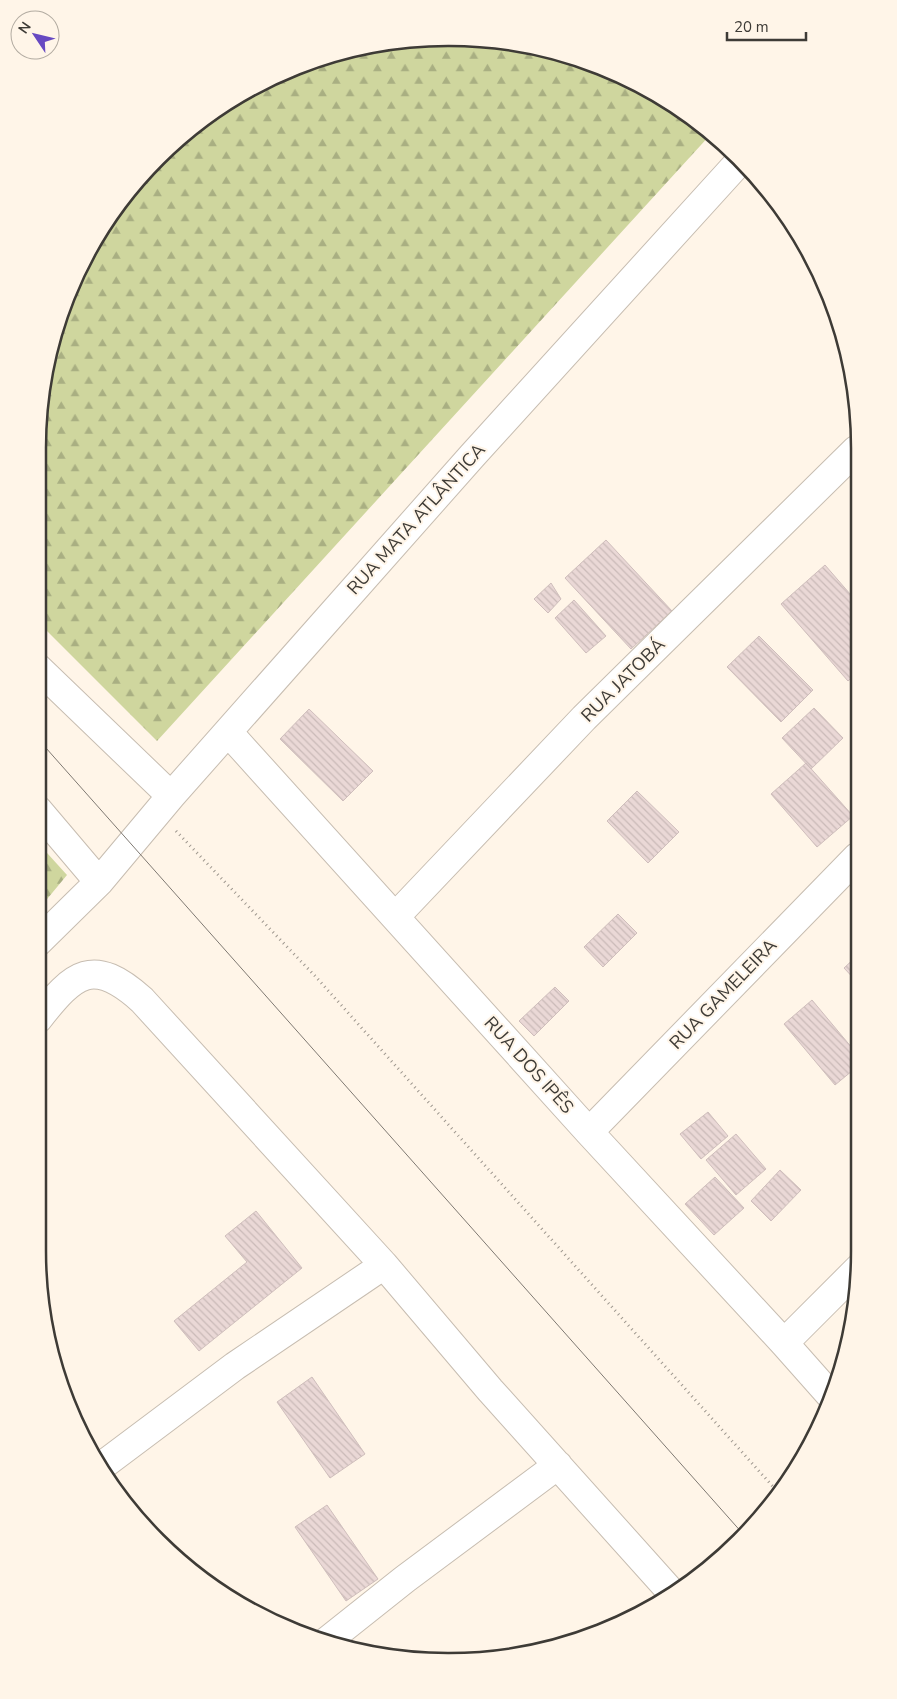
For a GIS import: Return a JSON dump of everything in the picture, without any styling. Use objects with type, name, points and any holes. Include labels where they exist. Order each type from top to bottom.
[{"type":"street","name":"RUA MATA ATLÂNTICA","points":[[46,934],[99,882],[165,804],[465,463],[735,166]]},
{"type":"street","name":"RUA JATOBÁ","points":[[396,916],[584,718],[851,455]]},
{"type":"street","points":[[46,677],[165,804]]},
{"type":"street","name":"RUA DOS IPÊS","points":[[228,732],[589,1132],[825,1390]]},
{"type":"street","points":[[46,819],[99,882]]},
{"type":"street","name":"RUA GAMELEIRA","points":[[589,1132],[851,863]]},
{"type":"street","points":[[46,1008],[57,994],[76,978],[94,974],[110,977],[127,986],[384,1265],[490,1390],[668,1587]]},
{"type":"street","points":[[107,1463],[235,1366],[384,1265]]},
{"type":"street","points":[[784,1343],[850,1277]]},
{"type":"street","points":[[333,1635],[558,1464]]},
{"type":"path","points":[[165,804],[316,977],[774,1487]]},
{"type":"green space","points":[[422,47],[475,47],[501,50],[553,60],[578,68],[602,77],[650,100],[706,140],[157,741],[46,630],[46,448],[47,422],[54,370],[68,319],[88,271],[114,225],[146,183],[183,146],[204,129],[247,100],[271,88],[295,77],[344,60],[370,54]]},
{"type":"green space","points":[[46,852],[67,875],[46,900]]},
{"type":"building","points":[[606,540],[672,611],[631,649],[565,578]]},
{"type":"building","points":[[825,565],[851,595],[851,678],[848,681],[781,604]]},
{"type":"building","points":[[551,583],[561,599],[548,613],[534,599]]},
{"type":"building","points":[[574,600],[606,636],[586,653],[555,618]]},
{"type":"building","points":[[759,636],[813,690],[781,722],[727,667]]},
{"type":"building","points":[[814,708],[843,738],[811,769],[782,738]]},
{"type":"building","points":[[309,709],[373,771],[343,801],[280,739]]},
{"type":"building","points":[[806,763],[851,814],[851,818],[817,847],[771,794]]},
{"type":"building","points":[[637,791],[679,832],[648,863],[607,821]]},
{"type":"building","points":[[618,914],[637,933],[603,967],[584,947]]},
{"type":"building","points":[[851,962],[851,976],[844,968]]},
{"type":"building","points":[[555,987],[569,1001],[534,1036],[519,1021]]},
{"type":"building","points":[[812,1000],[851,1047],[851,1072],[835,1085],[784,1024]]},
{"type":"building","points":[[708,1112],[728,1136],[701,1159],[680,1134]]},
{"type":"building","points":[[736,1134],[766,1169],[736,1195],[706,1160]]},
{"type":"building","points":[[780,1170],[801,1190],[771,1221],[751,1201]]},
{"type":"building","points":[[715,1177],[744,1208],[714,1235],[685,1204]]},
{"type":"building","points":[[256,1211],[302,1268],[199,1351],[174,1321],[247,1262],[225,1236]]},
{"type":"building","points":[[312,1377],[365,1454],[330,1478],[277,1402]]},
{"type":"building","points":[[327,1505],[378,1579],[346,1601],[295,1527]]},
{"type":"tram line","points":[[46,748],[739,1529]]}]
